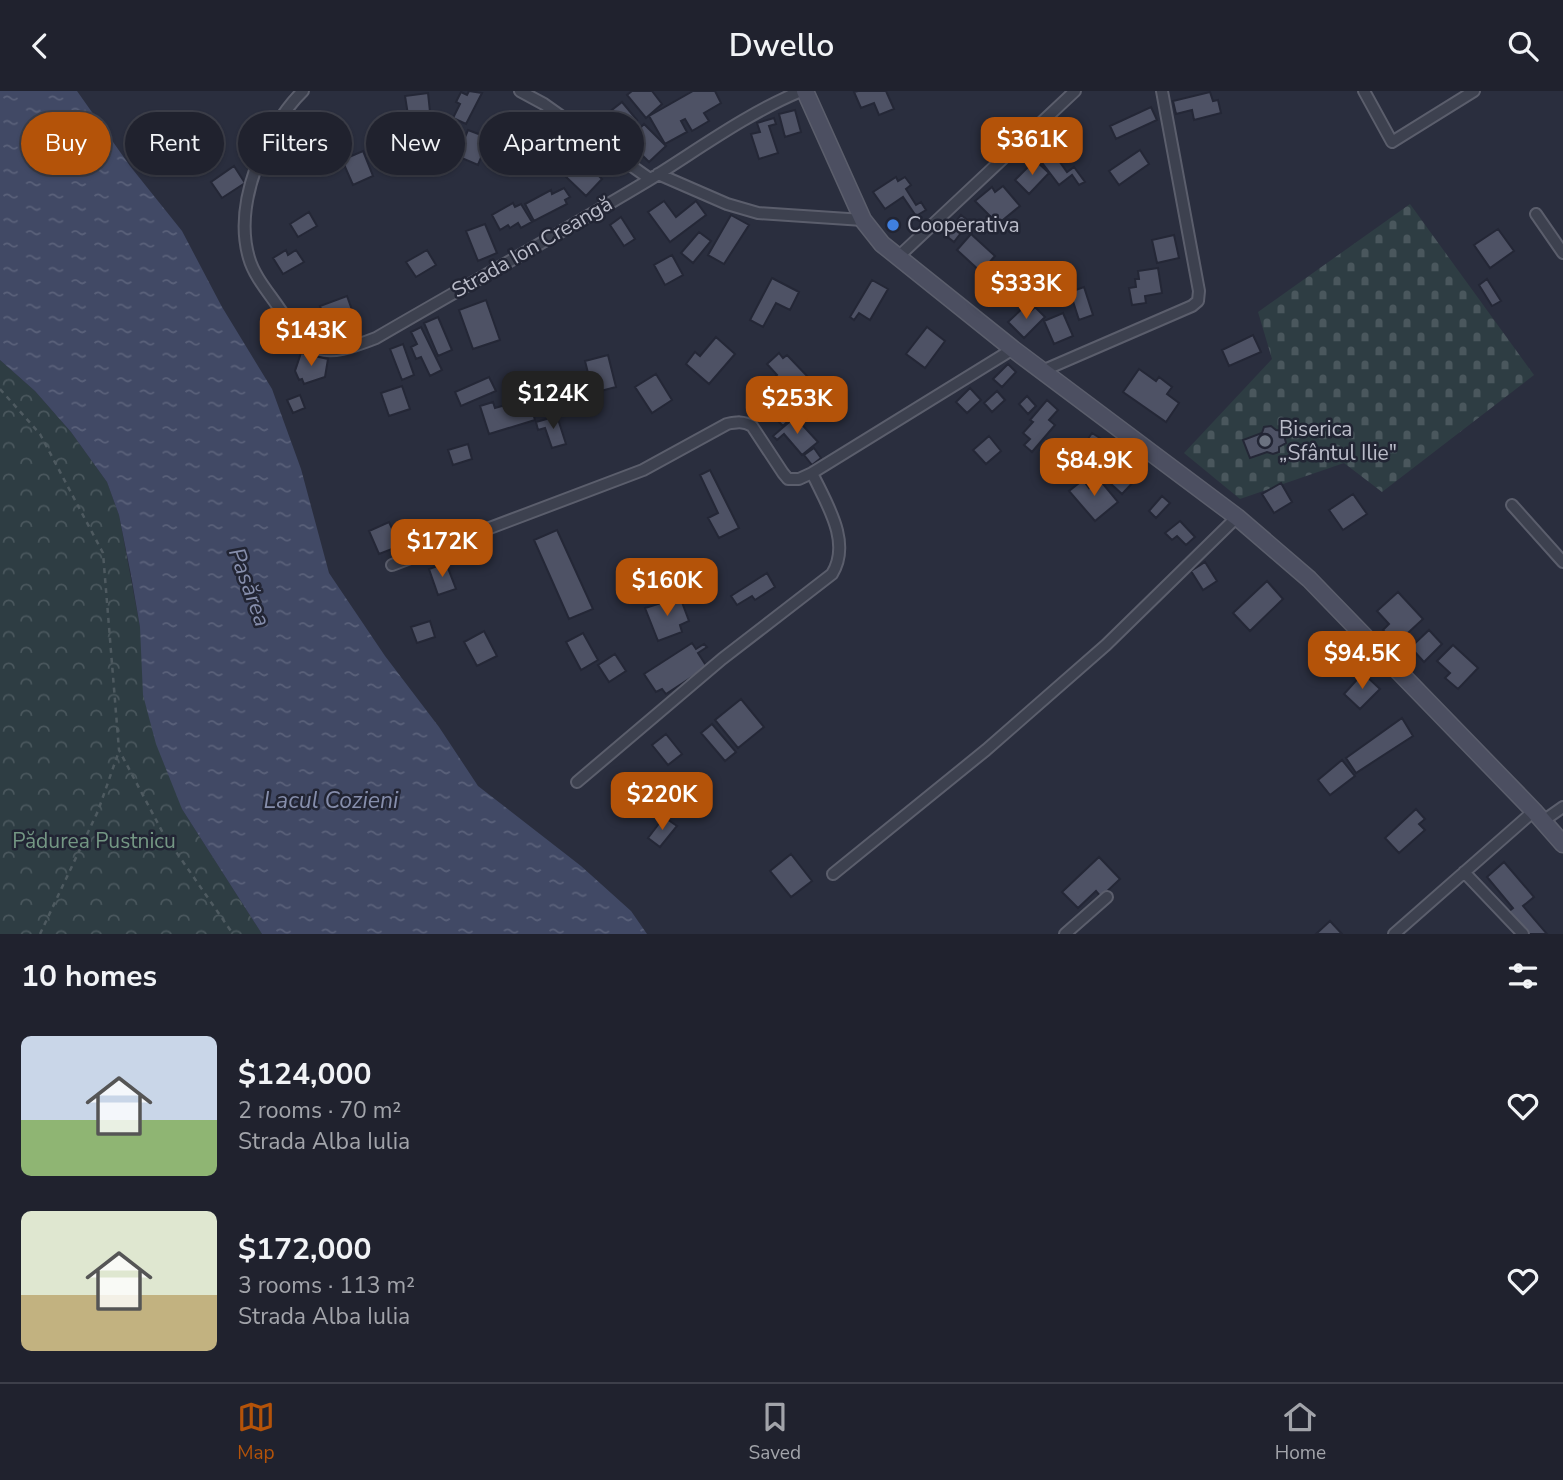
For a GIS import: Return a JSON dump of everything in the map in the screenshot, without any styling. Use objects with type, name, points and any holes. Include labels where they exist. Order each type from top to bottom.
[{"type":"main road","points":[[803,91],[863,220],[882,244],[1013,349],[1237,517],[1309,579],[1563,844]]},
{"type":"street","name":"Strada Ion Creangă","points":[[303,91],[274,130],[258,162],[247,198],[244,234],[249,260],[296,332],[310,345],[326,351],[343,351],[376,338],[654,177],[739,121],[803,91]]},
{"type":"street","points":[[520,91],[654,177],[758,213],[863,220]]},
{"type":"street","points":[[898,258],[1075,91]]},
{"type":"street","points":[[1042,371],[1192,306],[1198,301],[1199,291],[1162,91]]},
{"type":"street","points":[[1364,91],[1392,142],[1474,91]]},
{"type":"street","points":[[1536,214],[1563,253]]},
{"type":"street","points":[[393,565],[643,470],[727,424],[736,422],[752,426],[788,478],[799,479],[812,474],[1013,349]]},
{"type":"street","points":[[577,782],[722,659],[832,574],[840,555],[839,538],[834,519],[812,474]]},
{"type":"street","points":[[1512,505],[1563,562]]},
{"type":"street","points":[[833,874],[986,750],[1106,645],[1237,517]]},
{"type":"street","points":[[1394,934],[1464,871],[1539,816],[1563,807]]},
{"type":"street","points":[[1464,871],[1524,934]]},
{"type":"street","points":[[1065,934],[1108,897]]},
{"type":"path","points":[[0,389],[40,434],[103,553],[119,750],[163,833],[233,934]]},
{"type":"path","points":[[40,934],[98,811],[119,750]]},
{"type":"green space","points":[[1410,204],[1534,375],[1382,492],[1344,463],[1240,499],[1184,453],[1272,359],[1258,312]]},
{"type":"green space","name":"Pădurea Pustnicu","points":[[0,360],[35,391],[71,432],[107,482],[119,515],[140,627],[182,809],[262,934],[0,934]]},
{"type":"water","name":"Lacul Cozieni","points":[[0,91],[77,91],[92,112],[21,112],[21,175],[111,175],[111,139],[125,159],[125,175],[137,175],[182,231],[222,307],[272,389],[301,469],[329,573],[478,786],[581,866],[631,911],[647,934],[262,934],[182,809],[156,744],[143,695],[140,627],[131,575],[119,515],[107,482],[71,432],[35,391],[0,360]]},
{"type":"building","points":[[469,91],[482,93],[466,124],[465,112],[456,112],[460,104],[456,102],[461,92],[467,95]]},
{"type":"building","points":[[632,91],[652,91],[662,104],[646,118],[644,112],[627,95]]},
{"type":"building","points":[[693,91],[715,91],[721,103],[704,113],[709,121],[692,131],[685,119],[681,121],[687,132],[665,144],[649,116]]},
{"type":"building","points":[[886,91],[894,109],[879,115],[874,103],[861,108],[854,92]]},
{"type":"building","points":[[1210,92],[1213,101],[1218,100],[1221,113],[1194,120],[1192,110],[1176,114],[1173,101]]},
{"type":"building","points":[[428,93],[430,112],[408,112],[405,96]]},
{"type":"building","points":[[622,102],[630,112],[609,112]]},
{"type":"building","points":[[1151,107],[1157,120],[1116,139],[1110,126]]},
{"type":"building","points":[[795,110],[801,132],[785,137],[779,114]]},
{"type":"building","points":[[774,118],[776,124],[769,126],[778,153],[759,159],[751,134],[760,132],[757,123]]},
{"type":"building","points":[[644,124],[666,146],[649,162],[644,157]]},
{"type":"building","points":[[468,130],[479,134],[478,165],[465,159],[465,137]]},
{"type":"building","points":[[1140,150],[1149,164],[1119,185],[1109,171]]},
{"type":"building","points":[[363,151],[366,175],[373,176],[353,185],[349,175],[352,175],[352,156]]},
{"type":"building","points":[[1052,151],[1067,172],[1074,167],[1085,182],[1079,185],[1072,175],[1059,185],[1040,160]]},
{"type":"building","points":[[1035,160],[1049,173],[1029,194],[1015,180]]},
{"type":"building","points":[[234,166],[245,183],[222,198],[211,182]]},
{"type":"building","points":[[564,175],[598,175],[602,179],[586,196]]},
{"type":"building","points":[[896,177],[898,181],[905,177],[911,185],[906,189],[916,205],[921,202],[926,210],[916,216],[903,197],[885,209],[873,192]]},
{"type":"building","points":[[1003,186],[1020,206],[998,224],[975,201],[992,187],[995,192]]},
{"type":"building","points":[[564,188],[570,197],[565,200],[567,204],[534,221],[525,204],[551,190],[552,194]]},
{"type":"building","points":[[664,201],[676,217],[696,201],[706,215],[670,242],[648,212]]},
{"type":"building","points":[[513,203],[515,207],[521,204],[532,222],[521,228],[518,223],[500,230],[492,215]]},
{"type":"building","points":[[309,212],[317,226],[298,237],[290,224]]},
{"type":"building","points":[[731,215],[749,225],[724,264],[708,255]]},
{"type":"building","points":[[961,215],[973,224],[970,228],[967,225],[954,242],[945,235]]},
{"type":"building","points":[[621,217],[635,239],[624,246],[610,225]]},
{"type":"building","points":[[485,224],[497,253],[478,261],[466,231]]},
{"type":"building","points":[[1498,229],[1514,251],[1490,268],[1474,245]]},
{"type":"building","points":[[699,232],[711,241],[693,263],[681,253]]},
{"type":"building","points":[[971,234],[995,256],[981,272],[957,250]]},
{"type":"building","points":[[1174,235],[1179,258],[1157,263],[1152,240]]},
{"type":"building","points":[[286,250],[288,255],[296,250],[304,262],[283,274],[273,258]]},
{"type":"building","points":[[427,250],[436,265],[416,277],[406,262]]},
{"type":"building","points":[[672,255],[683,275],[665,285],[654,265]]},
{"type":"building","points":[[1158,268],[1162,293],[1145,296],[1146,303],[1132,305],[1129,288],[1136,287],[1138,271]]},
{"type":"building","points":[[772,278],[799,292],[790,310],[776,303],[763,327],[750,320]]},
{"type":"building","points":[[1487,279],[1501,301],[1492,306],[1479,285]]},
{"type":"building","points":[[872,280],[888,289],[870,320],[859,313],[854,320],[850,317]]},
{"type":"building","points":[[1084,287],[1093,315],[1079,320],[1070,292]]},
{"type":"building","points":[[347,296],[352,310],[325,320],[320,306]]},
{"type":"building","points":[[486,300],[500,340],[473,349],[459,310]]},
{"type":"building","points":[[1025,306],[1030,312],[1035,307],[1045,317],[1024,338],[1008,322]]},
{"type":"building","points":[[1063,313],[1073,336],[1054,344],[1044,321]]},
{"type":"building","points":[[438,317],[452,350],[438,356],[424,323]]},
{"type":"building","points":[[421,327],[442,370],[430,376],[421,357],[416,359],[411,347],[417,344],[411,332]]},
{"type":"building","points":[[927,327],[945,341],[925,368],[906,354]]},
{"type":"building","points":[[1253,335],[1261,352],[1229,366],[1222,350]]},
{"type":"building","points":[[716,337],[735,354],[709,384],[686,364],[695,352],[700,356]]},
{"type":"building","points":[[403,344],[414,375],[402,380],[390,349]]},
{"type":"building","points":[[301,353],[328,359],[325,377],[304,384],[302,379],[299,380],[295,371]]},
{"type":"building","points":[[779,353],[783,358],[787,355],[808,377],[783,400],[767,384],[777,375],[767,364]]},
{"type":"building","points":[[608,355],[616,387],[593,393],[585,361]]},
{"type":"building","points":[[1008,364],[1016,372],[1002,387],[993,379]]},
{"type":"building","points":[[1139,369],[1156,381],[1159,377],[1172,387],[1167,394],[1179,403],[1166,422],[1123,392]]},
{"type":"building","points":[[656,374],[672,400],[652,413],[635,387]]},
{"type":"building","points":[[489,377],[496,391],[461,406],[455,392]]},
{"type":"building","points":[[402,386],[410,409],[389,416],[381,393]]},
{"type":"building","points":[[970,388],[981,400],[967,413],[956,402]]},
{"type":"building","points":[[997,391],[1005,400],[992,412],[984,403]]},
{"type":"building","points":[[527,394],[535,420],[489,434],[480,406],[493,402],[495,408],[512,403],[511,398]]},
{"type":"building","points":[[300,395],[305,408],[293,413],[287,400]]},
{"type":"building","points":[[1027,396],[1036,406],[1028,414],[1019,404]]},
{"type":"building","points":[[1047,400],[1058,410],[1049,420],[1055,425],[1032,452],[1024,445],[1030,439],[1023,433]]},
{"type":"building","points":[[789,409],[794,415],[783,426],[777,420]]},
{"type":"building","points":[[557,416],[566,444],[552,448],[545,428],[538,430],[536,422]]},
{"type":"building","points":[[795,417],[818,442],[802,455],[784,434],[777,440],[773,436]]},
{"type":"building","name":"Biserica „Sfântul Ilie\"","points":[[1271,426],[1283,431],[1286,443],[1279,447],[1279,452],[1267,452],[1250,458],[1243,440],[1262,433],[1264,427]]},
{"type":"building","points":[[1092,433],[1106,442],[1091,466],[1076,457]]},
{"type":"building","points":[[989,436],[1001,451],[986,464],[973,450]]},
{"type":"building","points":[[468,444],[472,459],[453,465],[448,450]]},
{"type":"building","points":[[814,448],[821,458],[812,465],[804,455]]},
{"type":"building","points":[[1116,454],[1139,476],[1122,494],[1099,473]]},
{"type":"building","points":[[710,470],[739,528],[719,538],[708,518],[718,513],[700,475]]},
{"type":"building","points":[[1099,479],[1118,502],[1095,521],[1069,491],[1083,480],[1089,488]]},
{"type":"building","points":[[1281,483],[1292,502],[1274,513],[1262,494]]},
{"type":"building","points":[[1353,494],[1367,514],[1343,530],[1329,510]]},
{"type":"building","points":[[1162,496],[1170,503],[1156,518],[1149,511]]},
{"type":"building","points":[[1180,521],[1195,537],[1186,545],[1177,536],[1172,540],[1165,533]]},
{"type":"building","points":[[389,522],[400,546],[379,554],[369,531]]},
{"type":"building","points":[[557,530],[593,609],[569,619],[534,540]]},
{"type":"building","points":[[1205,562],[1217,581],[1203,590],[1191,571]]},
{"type":"building","points":[[446,563],[456,589],[438,595],[429,569]]},
{"type":"building","points":[[767,573],[775,587],[755,600],[752,596],[737,605],[731,596]]},
{"type":"building","points":[[1267,581],[1283,599],[1250,631],[1233,613]]},
{"type":"building","points":[[1398,592],[1423,619],[1396,644],[1383,630],[1389,624],[1377,611]]},
{"type":"building","points":[[680,597],[689,621],[680,625],[682,632],[658,641],[645,608]]},
{"type":"building","points":[[430,621],[435,637],[417,643],[411,627]]},
{"type":"building","points":[[1429,630],[1442,644],[1424,662],[1413,650],[1407,656],[1401,649],[1408,643],[1411,647]]},
{"type":"building","points":[[484,631],[497,656],[477,666],[464,642]]},
{"type":"building","points":[[583,633],[598,660],[581,670],[566,642]]},
{"type":"building","points":[[692,643],[696,649],[704,644],[707,647],[698,653],[707,667],[666,694],[662,689],[656,692],[644,674]]},
{"type":"building","points":[[1453,645],[1478,668],[1458,689],[1445,678],[1450,673],[1437,661]]},
{"type":"building","points":[[615,654],[626,671],[609,682],[598,665]]},
{"type":"building","points":[[1363,673],[1380,689],[1360,709],[1344,694]]},
{"type":"building","points":[[741,699],[764,727],[738,748],[715,720]]},
{"type":"building","points":[[1402,718],[1413,736],[1356,773],[1346,758]]},
{"type":"building","points":[[712,724],[736,752],[725,761],[701,733]]},
{"type":"building","points":[[666,734],[682,754],[668,765],[652,745]]},
{"type":"building","points":[[1342,760],[1355,776],[1330,795],[1318,780]]},
{"type":"building","points":[[1416,809],[1425,819],[1419,824],[1425,830],[1399,853],[1385,838]]},
{"type":"building","points":[[664,817],[677,826],[660,847],[648,838]]},
{"type":"building","points":[[791,854],[812,881],[791,897],[770,871]]},
{"type":"building","points":[[1099,857],[1120,879],[1101,897],[1096,891],[1078,908],[1062,892]]},
{"type":"building","points":[[1504,862],[1534,897],[1523,906],[1547,934],[1528,934],[1508,912],[1513,908],[1487,877]]},
{"type":"building","points":[[1330,921],[1342,934],[1316,934]]},
{"type":"place","name":"Cooperativa","points":[[893,225]]},
{"type":"place","name":"Biserica „Sfântul Ilie\"","points":[[1265,441]]},
{"type":"water label","name":"Pasărea","points":[[250,587]]}]
